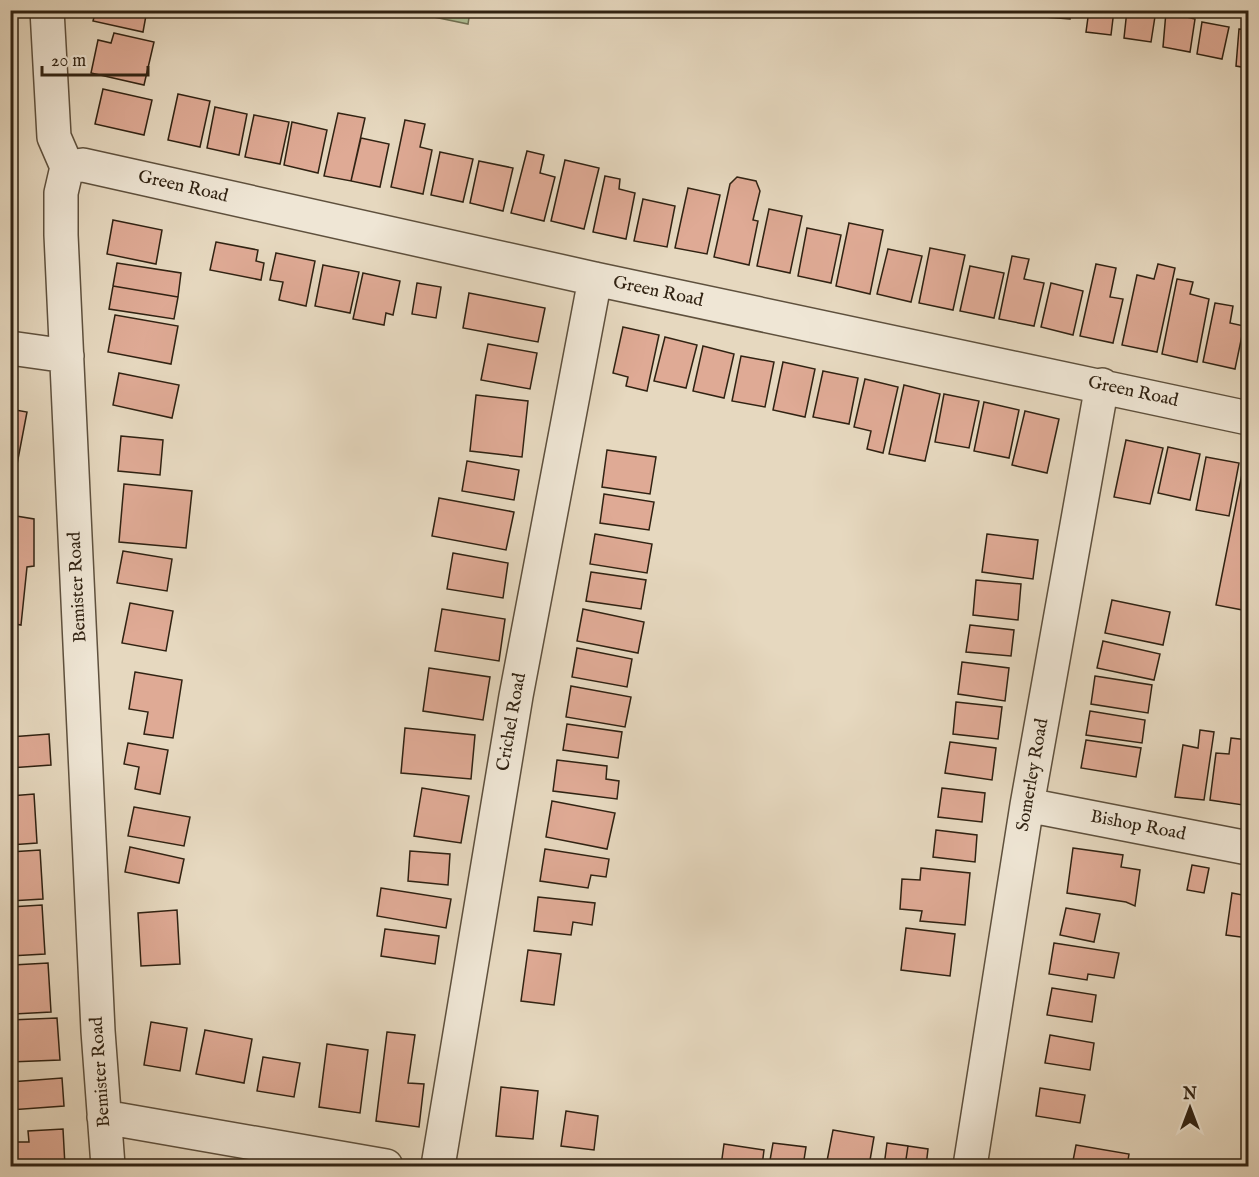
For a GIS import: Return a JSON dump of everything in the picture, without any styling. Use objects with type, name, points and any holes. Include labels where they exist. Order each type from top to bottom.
[{"type":"street","points":[[47,10],[54,137],[67,167]]},
{"type":"street","name":"Green Road","points":[[67,167],[83,165],[595,279],[1102,385],[1248,418]]},
{"type":"street","name":"Bemister Road","points":[[67,167],[61,193],[61,235],[108,1167]]},
{"type":"street","name":"Crichel Road","points":[[438,1167],[516,696],[595,279]]},
{"type":"street","points":[[10,348],[67,356]]},
{"type":"street","name":"Somerley Road","points":[[970,1167],[1027,805],[1102,385]]},
{"type":"street","name":"Bishop Road","points":[[1027,805],[1248,848]]},
{"type":"street","points":[[104,1117],[386,1167]]},
{"type":"green space","points":[[405,11],[470,11],[468,24]]},
{"type":"building","points":[[96,10],[147,10],[143,32],[93,21]]},
{"type":"building","points":[[1004,10],[1030,10],[1030,13],[1004,13]]},
{"type":"building","points":[[1045,10],[1070,10],[1070,19],[1045,17]]},
{"type":"building","points":[[1089,10],[1114,10],[1111,35],[1086,32]]},
{"type":"building","points":[[1127,10],[1156,10],[1151,42],[1124,38]]},
{"type":"building","points":[[1166,12],[1195,19],[1190,52],[1163,47]]},
{"type":"building","points":[[1202,22],[1229,27],[1222,59],[1197,54]]},
{"type":"building","points":[[1239,29],[1248,30],[1248,68],[1236,66]]},
{"type":"building","points":[[114,33],[154,42],[144,85],[91,73],[98,40],[111,43]]},
{"type":"building","points":[[103,89],[152,100],[144,135],[95,124]]},
{"type":"building","points":[[178,94],[210,101],[200,147],[168,140]]},
{"type":"building","points":[[215,107],[247,114],[239,155],[207,148]]},
{"type":"building","points":[[338,113],[365,118],[351,181],[324,176]]},
{"type":"building","points":[[254,115],[289,122],[280,164],[245,157]]},
{"type":"building","points":[[405,120],[425,124],[420,147],[432,150],[423,194],[391,187]]},
{"type":"building","points":[[292,122],[327,130],[318,173],[284,165]]},
{"type":"building","points":[[361,138],[389,144],[380,187],[351,181]]},
{"type":"building","points":[[527,151],[544,155],[540,173],[555,177],[544,221],[511,213]]},
{"type":"building","points":[[440,152],[473,159],[463,202],[431,195]]},
{"type":"building","points":[[565,160],[599,168],[584,229],[551,221]]},
{"type":"building","points":[[479,161],[513,168],[503,211],[470,203]]},
{"type":"building","points":[[605,176],[620,179],[619,189],[635,193],[626,239],[593,232]]},
{"type":"building","points":[[737,177],[756,181],[760,191],[753,220],[758,221],[749,265],[714,257],[730,184]]},
{"type":"building","points":[[688,188],[720,195],[707,254],[675,248]]},
{"type":"building","points":[[643,199],[675,206],[667,247],[634,241]]},
{"type":"building","points":[[769,209],[802,216],[790,273],[757,266]]},
{"type":"building","points":[[113,220],[162,230],[156,264],[107,254]]},
{"type":"building","points":[[849,223],[883,230],[870,294],[836,286]]},
{"type":"building","points":[[807,228],[841,235],[831,283],[798,276]]},
{"type":"building","points":[[216,242],[258,250],[256,261],[264,263],[261,280],[210,270]]},
{"type":"building","points":[[930,248],[965,255],[953,310],[919,303]]},
{"type":"building","points":[[888,249],[922,256],[911,302],[877,294]]},
{"type":"building","points":[[276,253],[315,261],[306,306],[279,300],[283,282],[270,280]]},
{"type":"building","points":[[1012,256],[1029,259],[1024,279],[1044,283],[1034,326],[999,319]]},
{"type":"building","points":[[117,263],[181,273],[178,297],[113,286]]},
{"type":"building","points":[[1096,264],[1116,268],[1110,297],[1123,299],[1113,343],[1080,336]]},
{"type":"building","points":[[1158,264],[1175,268],[1157,352],[1122,345],[1137,275],[1154,279]]},
{"type":"building","points":[[323,265],[359,272],[350,313],[315,306]]},
{"type":"building","points":[[970,266],[1004,273],[994,318],[960,311]]},
{"type":"building","points":[[363,273],[400,281],[393,315],[386,313],[384,325],[353,319]]},
{"type":"building","points":[[1177,279],[1193,282],[1190,294],[1209,299],[1197,362],[1162,354]]},
{"type":"building","points":[[417,283],[441,287],[436,318],[412,314]]},
{"type":"building","points":[[1051,283],[1083,291],[1073,335],[1041,327]]},
{"type":"building","points":[[113,286],[178,297],[174,319],[109,309]]},
{"type":"building","points":[[469,293],[545,308],[538,342],[463,328]]},
{"type":"building","points":[[1215,303],[1233,306],[1230,323],[1244,326],[1235,369],[1203,362]]},
{"type":"building","points":[[115,315],[178,326],[171,364],[108,352]]},
{"type":"building","points":[[623,327],[659,335],[647,391],[626,386],[628,377],[613,373]]},
{"type":"building","points":[[665,337],[697,345],[686,388],[654,381]]},
{"type":"building","points":[[1248,341],[1248,373],[1242,372]]},
{"type":"building","points":[[488,344],[537,353],[530,389],[481,380]]},
{"type":"building","points":[[703,346],[734,354],[724,398],[693,391]]},
{"type":"building","points":[[741,356],[774,362],[765,407],[732,401]]},
{"type":"building","points":[[783,362],[815,369],[805,417],[773,410]]},
{"type":"building","points":[[823,371],[858,378],[849,424],[813,417]]},
{"type":"building","points":[[119,373],[179,385],[172,418],[113,405]]},
{"type":"building","points":[[865,379],[898,387],[883,453],[867,449],[871,431],[854,427]]},
{"type":"building","points":[[904,385],[940,394],[925,461],[889,454]]},
{"type":"building","points":[[944,394],[979,401],[969,448],[935,442]]},
{"type":"building","points":[[476,395],[528,401],[522,457],[470,451]]},
{"type":"building","points":[[984,402],[1019,410],[1009,458],[974,451]]},
{"type":"building","points":[[10,409],[27,412],[10,501]]},
{"type":"building","points":[[1025,411],[1059,419],[1047,473],[1012,465]]},
{"type":"building","points":[[121,436],[163,440],[160,475],[118,471]]},
{"type":"building","points":[[1126,440],[1163,448],[1150,504],[1114,497]]},
{"type":"building","points":[[1168,447],[1200,454],[1190,500],[1158,493]]},
{"type":"building","points":[[607,450],[656,457],[650,494],[602,487]]},
{"type":"building","points":[[1206,457],[1239,463],[1229,516],[1196,510]]},
{"type":"building","points":[[467,461],[519,470],[514,500],[462,491]]},
{"type":"building","points":[[1244,464],[1248,465],[1248,611],[1216,605]]},
{"type":"building","points":[[124,484],[192,491],[186,548],[119,542]]},
{"type":"building","points":[[604,494],[654,502],[649,530],[600,523]]},
{"type":"building","points":[[439,498],[514,512],[506,550],[432,536]]},
{"type":"building","points":[[10,515],[34,519],[34,566],[27,567],[21,625],[10,623]]},
{"type":"building","points":[[595,534],[652,544],[647,573],[590,564]]},
{"type":"building","points":[[987,534],[1038,540],[1033,579],[982,572]]},
{"type":"building","points":[[123,551],[172,559],[167,591],[117,583]]},
{"type":"building","points":[[453,553],[508,563],[503,598],[447,589]]},
{"type":"building","points":[[591,572],[646,580],[641,609],[586,601]]},
{"type":"building","points":[[976,580],[1021,584],[1018,620],[973,615]]},
{"type":"building","points":[[1112,600],[1170,612],[1163,645],[1105,633]]},
{"type":"building","points":[[130,603],[173,611],[166,651],[122,643]]},
{"type":"building","points":[[442,609],[505,619],[499,661],[435,651]]},
{"type":"building","points":[[583,609],[644,622],[638,653],[577,641]]},
{"type":"building","points":[[970,625],[1014,630],[1011,656],[966,652]]},
{"type":"building","points":[[1103,641],[1160,654],[1154,680],[1097,668]]},
{"type":"building","points":[[577,648],[632,659],[627,687],[572,677]]},
{"type":"building","points":[[962,662],[1009,668],[1005,701],[958,694]]},
{"type":"building","points":[[429,668],[490,677],[483,720],[423,711]]},
{"type":"building","points":[[135,672],[182,680],[173,738],[144,734],[148,712],[129,709]]},
{"type":"building","points":[[1095,676],[1152,685],[1148,713],[1091,704]]},
{"type":"building","points":[[571,686],[631,697],[625,727],[566,717]]},
{"type":"building","points":[[956,702],[1002,707],[998,739],[953,734]]},
{"type":"building","points":[[1090,711],[1145,720],[1142,743],[1086,735]]},
{"type":"building","points":[[567,724],[622,732],[618,758],[563,750]]},
{"type":"building","points":[[405,728],[475,735],[471,779],[401,773]]},
{"type":"building","points":[[1200,730],[1214,732],[1204,800],[1175,797],[1183,745],[1198,748]]},
{"type":"building","points":[[49,734],[51,765],[10,768],[10,737]]},
{"type":"building","points":[[1231,738],[1248,740],[1243,805],[1210,800],[1216,753],[1229,754]]},
{"type":"building","points":[[1086,740],[1141,748],[1136,777],[1081,768]]},
{"type":"building","points":[[950,742],[996,748],[992,780],[945,773]]},
{"type":"building","points":[[128,743],[168,750],[160,794],[135,789],[139,767],[124,764]]},
{"type":"building","points":[[557,760],[607,766],[606,779],[619,781],[617,799],[553,791]]},
{"type":"building","points":[[422,788],[469,796],[461,843],[414,836]]},
{"type":"building","points":[[942,788],[985,793],[982,822],[938,817]]},
{"type":"building","points":[[34,794],[37,843],[10,845],[10,796]]},
{"type":"building","points":[[552,801],[615,813],[607,849],[546,837]]},
{"type":"building","points":[[134,807],[190,817],[184,846],[128,836]]},
{"type":"building","points":[[936,830],[977,835],[975,862],[933,857]]},
{"type":"building","points":[[130,847],[184,859],[179,883],[125,872]]},
{"type":"building","points":[[1073,848],[1123,855],[1121,867],[1140,870],[1135,906],[1126,902],[1067,893]]},
{"type":"building","points":[[545,849],[609,859],[606,877],[591,875],[588,888],[540,881]]},
{"type":"building","points":[[40,850],[43,899],[10,901],[10,852]]},
{"type":"building","points":[[410,851],[450,854],[448,885],[408,881]]},
{"type":"building","points":[[1192,865],[1209,868],[1204,893],[1187,890]]},
{"type":"building","points":[[921,868],[970,873],[965,925],[920,921],[922,911],[900,909],[902,879],[920,880]]},
{"type":"building","points":[[381,888],[451,899],[446,928],[377,916]]},
{"type":"building","points":[[1232,893],[1248,896],[1248,938],[1226,935]]},
{"type":"building","points":[[538,897],[595,903],[592,925],[573,922],[571,935],[534,931]]},
{"type":"building","points":[[42,905],[45,954],[10,956],[10,907]]},
{"type":"building","points":[[1066,908],[1100,914],[1094,942],[1060,935]]},
{"type":"building","points":[[177,910],[180,964],[141,966],[138,913]]},
{"type":"building","points":[[906,928],[955,934],[950,976],[901,970]]},
{"type":"building","points":[[385,929],[439,936],[435,964],[381,956]]},
{"type":"building","points":[[1054,943],[1119,953],[1114,978],[1088,974],[1087,980],[1049,974]]},
{"type":"building","points":[[528,950],[561,954],[554,1005],[521,1001]]},
{"type":"building","points":[[48,963],[51,1012],[14,1014],[13,1004],[10,1004],[13,965]]},
{"type":"building","points":[[1052,988],[1096,995],[1092,1022],[1047,1015]]},
{"type":"building","points":[[57,1018],[60,1060],[10,1062],[10,1020]]},
{"type":"building","points":[[151,1022],[187,1028],[180,1071],[144,1065]]},
{"type":"building","points":[[205,1030],[252,1039],[244,1083],[196,1074]]},
{"type":"building","points":[[387,1032],[415,1035],[408,1083],[424,1084],[419,1127],[376,1121]]},
{"type":"building","points":[[1050,1035],[1094,1043],[1090,1070],[1045,1063]]},
{"type":"building","points":[[327,1044],[368,1050],[360,1113],[319,1107]]},
{"type":"building","points":[[263,1057],[300,1063],[294,1097],[257,1091]]},
{"type":"building","points":[[62,1078],[64,1106],[10,1110],[10,1082]]},
{"type":"building","points":[[501,1087],[538,1091],[533,1139],[496,1136]]},
{"type":"building","points":[[1040,1088],[1085,1095],[1080,1123],[1036,1116]]},
{"type":"building","points":[[566,1111],[598,1116],[594,1150],[561,1146]]},
{"type":"building","points":[[63,1129],[65,1166],[10,1166],[10,1142],[29,1142],[28,1131]]},
{"type":"building","points":[[833,1130],[874,1137],[869,1166],[826,1166]]},
{"type":"building","points":[[773,1143],[806,1147],[803,1166],[769,1166]]},
{"type":"building","points":[[887,1143],[908,1146],[905,1166],[884,1166]]},
{"type":"building","points":[[724,1144],[764,1150],[762,1166],[721,1166]]},
{"type":"building","points":[[1076,1145],[1129,1154],[1127,1166],[1072,1166]]},
{"type":"building","points":[[908,1146],[928,1149],[926,1166],[905,1166]]}]
